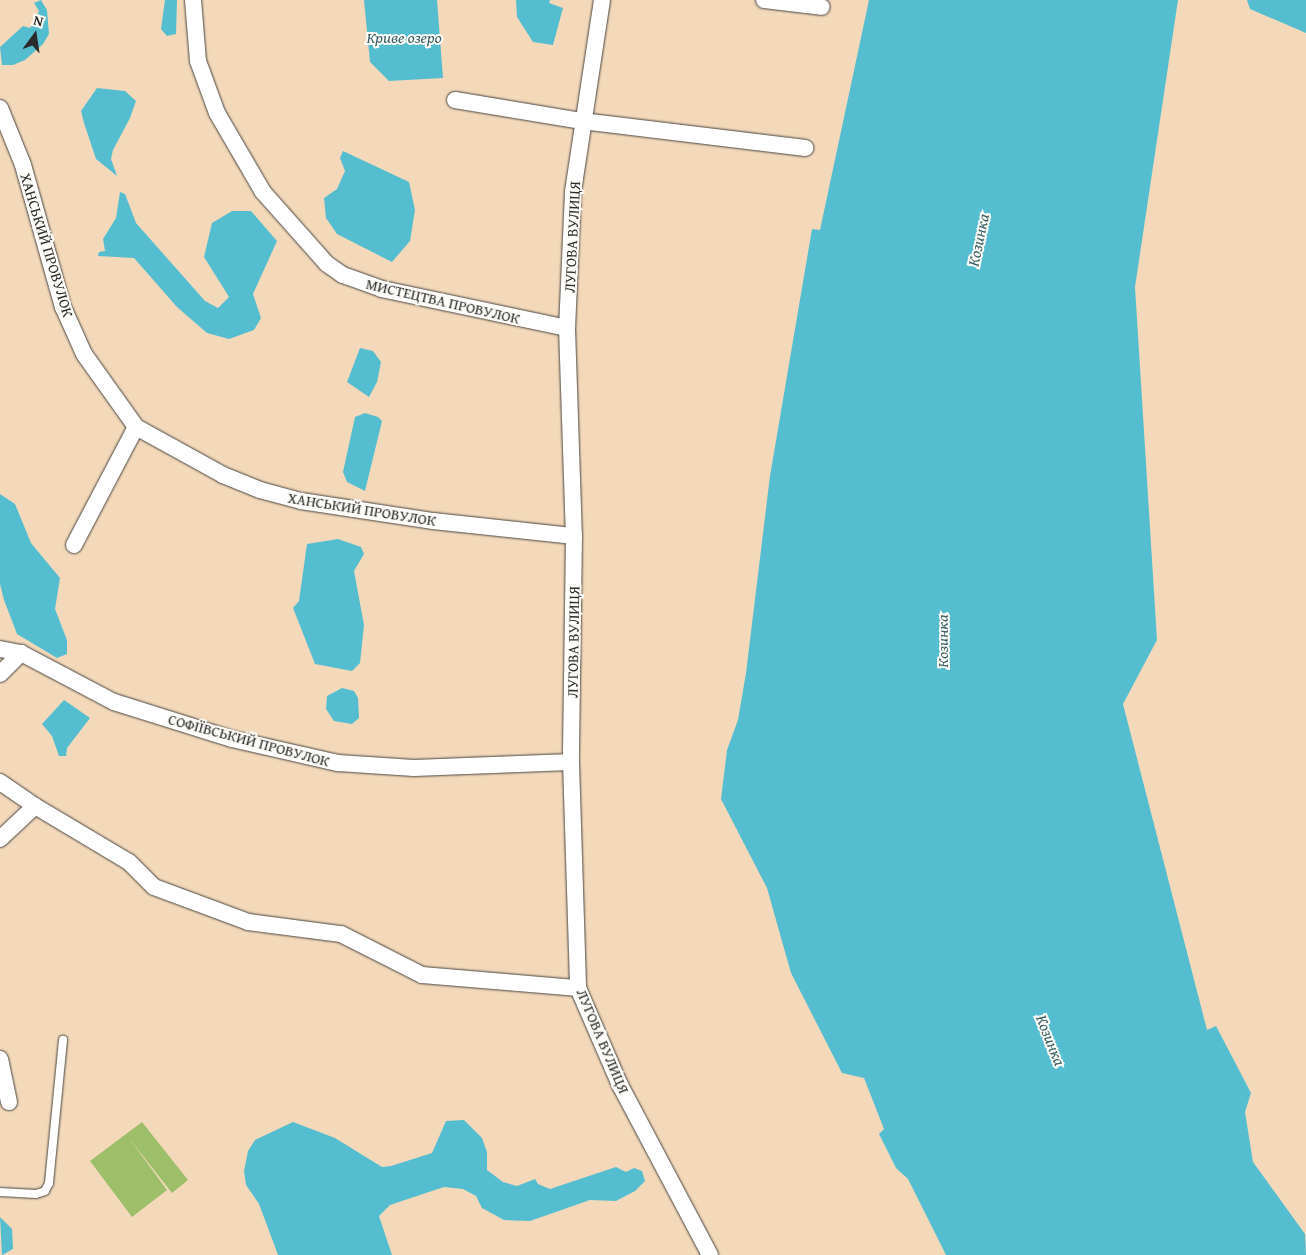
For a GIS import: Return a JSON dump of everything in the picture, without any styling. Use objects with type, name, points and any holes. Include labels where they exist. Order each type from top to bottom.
[{"type":"street","name":"МИСТЕЦТВА ПРОВУЛОК","points":[[193,0],[198,61],[217,112],[263,192],[327,264],[343,275],[382,289],[567,328]]},
{"type":"street","name":"ЛУГОВА ВУЛИЦЯ","points":[[602,0],[582,120],[573,192],[567,328],[574,536],[571,762],[578,988],[620,1085],[710,1255]]},
{"type":"street","points":[[764,0],[822,7]]},
{"type":"street","points":[[455,100],[582,120],[805,148]]},
{"type":"street","name":"ХАНСЬКИЙ ПРОВУЛОК","points":[[0,108],[23,165],[63,307],[84,354],[136,427],[223,475],[260,490],[301,502],[574,536]]},
{"type":"street","points":[[74,545],[136,427]]},
{"type":"street","name":"СОФІЇВСЬКИЙ ПРОВУЛОК","points":[[0,650],[20,653],[114,702],[232,739],[338,763],[414,768],[571,762]]},
{"type":"street","points":[[0,674],[20,653]]},
{"type":"street","points":[[0,782],[35,806],[129,862],[154,887],[248,922],[342,934],[422,975],[578,988]]},
{"type":"street","points":[[0,839],[35,806]]},
{"type":"street","points":[[0,1059],[9,1102]]},
{"type":"lane","points":[[0,1192],[36,1194],[45,1191],[49,1184],[63,1040]]},
{"type":"green space","points":[[142,1122],[188,1180],[172,1193],[128,1137],[167,1190],[132,1217],[90,1161]]},
{"type":"water","points":[[41,0],[47,10],[49,34],[43,44],[25,60],[13,65],[2,65],[0,47],[23,26],[30,28],[39,11],[34,3]]},
{"type":"water","points":[[165,0],[177,0],[176,34],[167,36],[161,29]]},
{"type":"water","name":"Криве озеро","points":[[364,0],[437,0],[443,78],[389,81],[370,62]]},
{"type":"water","points":[[516,0],[550,0],[549,3],[563,8],[553,45],[533,42],[517,17]]},
{"type":"water","name":"Козинка","points":[[869,0],[1178,0],[1135,287],[1157,640],[1123,704],[1207,1030],[1216,1026],[1251,1093],[1245,1112],[1253,1162],[1305,1234],[1306,1255],[946,1255],[908,1179],[896,1168],[879,1134],[884,1129],[864,1078],[842,1073],[791,973],[767,888],[721,799],[727,750],[738,720],[746,673],[770,476],[812,229],[820,230]]},
{"type":"water","points":[[1247,0],[1306,0],[1306,33],[1250,9]]},
{"type":"water","points":[[97,88],[125,91],[136,101],[130,118],[113,150],[111,159],[117,176],[96,159],[81,111]]},
{"type":"water","points":[[343,151],[409,182],[415,210],[410,241],[392,262],[337,234],[326,218],[324,198],[337,189],[345,171],[340,158]]},
{"type":"water","points":[[120,192],[125,194],[136,223],[205,301],[218,308],[229,297],[204,257],[212,223],[232,211],[251,211],[277,241],[253,294],[261,318],[254,330],[229,339],[207,333],[177,307],[134,258],[98,256],[99,252],[105,251],[103,239],[116,218]]},
{"type":"water","points":[[360,348],[373,351],[381,362],[377,382],[369,397],[347,382]]},
{"type":"water","points":[[365,413],[378,417],[382,421],[365,491],[347,482],[343,472],[355,417]]},
{"type":"water","points":[[0,494],[15,504],[31,543],[60,578],[55,609],[67,640],[67,654],[57,658],[17,634],[4,600],[0,584]]},
{"type":"water","points":[[338,539],[361,547],[364,554],[354,571],[364,625],[360,663],[352,671],[315,664],[293,608],[299,601],[307,544]]},
{"type":"water","points":[[342,688],[354,691],[358,698],[359,718],[352,724],[334,721],[326,709],[327,696]]},
{"type":"water","points":[[64,700],[90,718],[67,748],[66,756],[59,756],[52,736],[42,724]]},
{"type":"water","points":[[464,1120],[482,1138],[487,1152],[487,1170],[503,1182],[517,1186],[535,1179],[538,1184],[550,1189],[616,1167],[626,1172],[634,1168],[642,1171],[645,1181],[635,1191],[616,1201],[590,1200],[530,1221],[504,1220],[482,1208],[476,1196],[463,1189],[444,1187],[390,1205],[379,1216],[392,1255],[278,1255],[259,1204],[246,1185],[244,1171],[248,1151],[255,1140],[293,1122],[335,1138],[382,1167],[432,1153],[446,1121]]},
{"type":"water","points":[[0,1217],[12,1229],[13,1249],[2,1255]]}]
